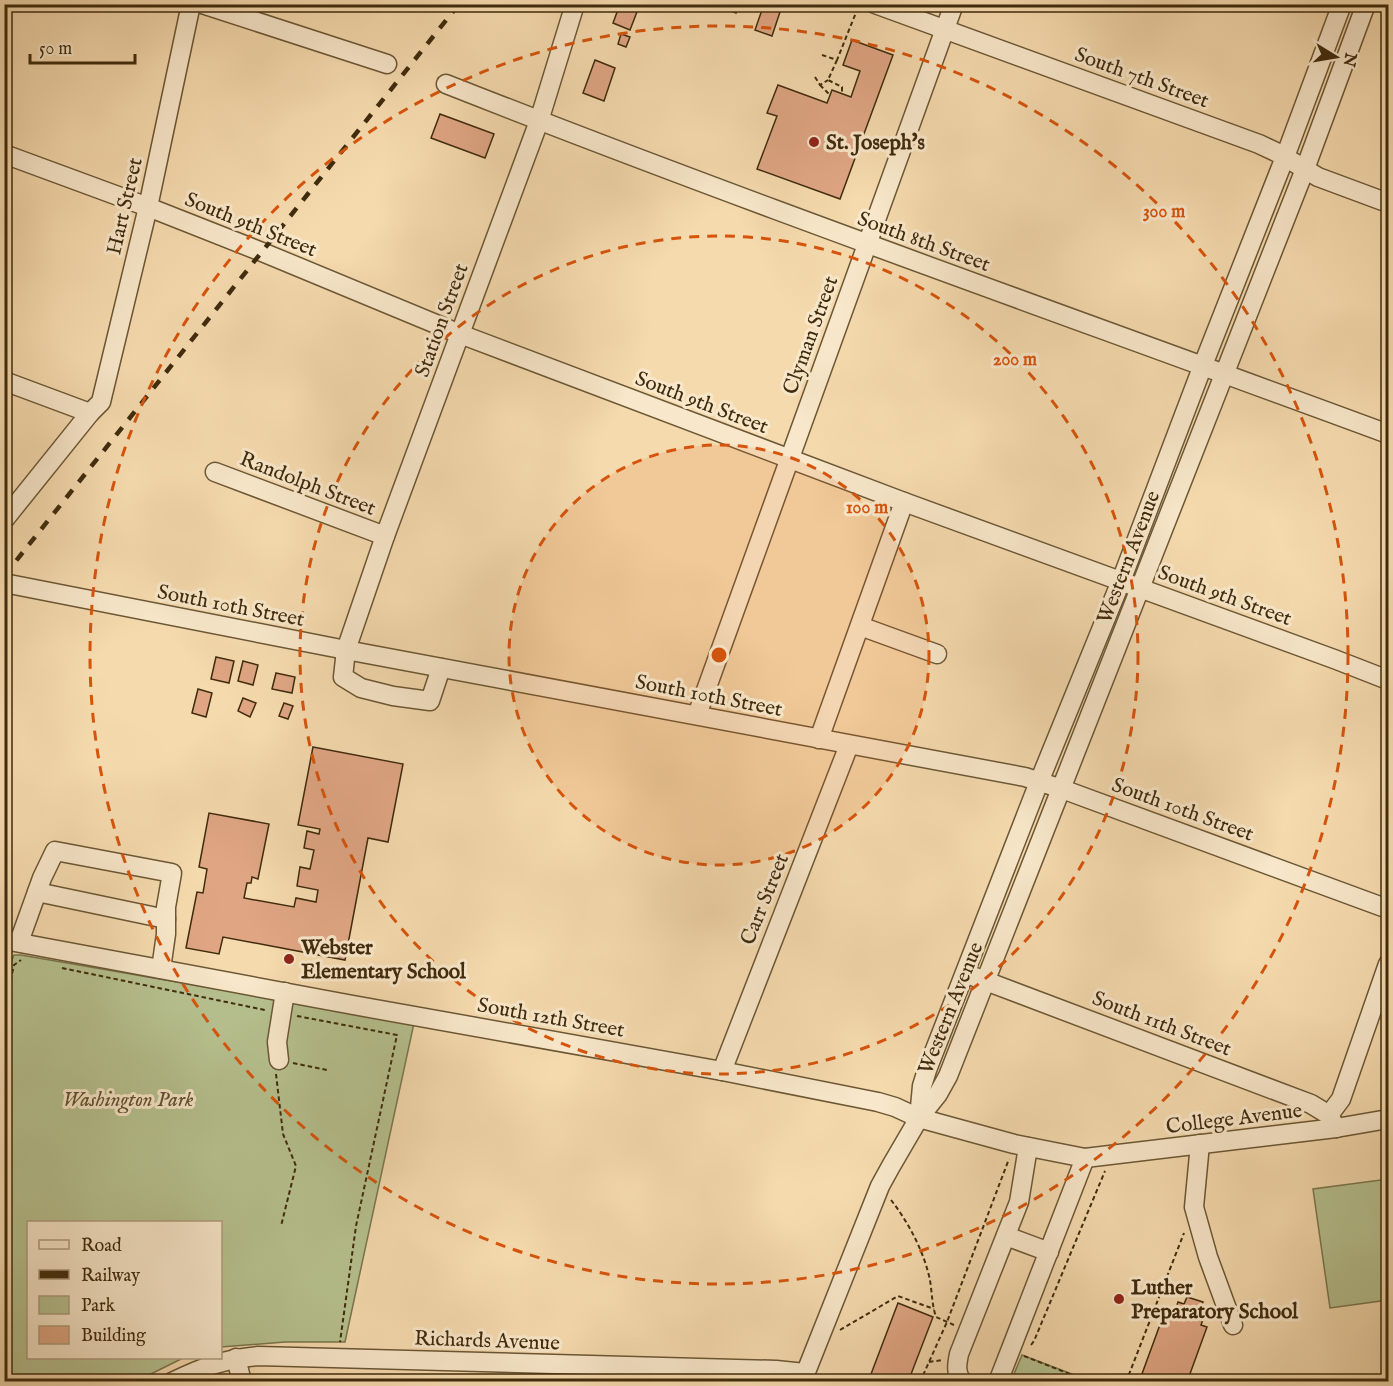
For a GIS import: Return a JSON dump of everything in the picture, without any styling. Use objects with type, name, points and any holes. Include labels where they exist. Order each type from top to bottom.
[{"type":"street","name":"Hart Street","points":[[4,520],[100,402],[148,207],[191,4]]},
{"type":"street","points":[[202,4],[387,64]]},
{"type":"street","name":"Station Street","points":[[441,668],[430,701],[393,696],[361,688],[343,677],[346,650],[385,536],[539,121],[575,4]]},
{"type":"street","name":"South 7th Street","points":[[875,4],[1259,144],[1318,177],[1389,203]]},
{"type":"street","name":"Clyman Street","points":[[697,715],[954,4]]},
{"type":"street","name":"Western Avenue","points":[[919,1118],[922,1086],[927,1070],[1121,581],[1342,4]]},
{"type":"street","name":"Western Avenue","points":[[803,1377],[880,1186],[919,1118],[938,1094],[948,1076],[1305,169],[1366,4]]},
{"type":"street","name":"South 8th Street","points":[[446,84],[867,244],[1389,434]]},
{"type":"street","name":"South 9th Street","points":[[4,154],[148,207],[460,334],[789,459],[1389,680]]},
{"type":"street","points":[[4,381],[90,413]]},
{"type":"street","name":"Randolph Street","points":[[215,471],[385,536]]},
{"type":"street","points":[[819,739],[904,502]]},
{"type":"street","name":"South 10th Street","points":[[4,583],[346,650],[1017,776],[1062,789],[1389,909]]},
{"type":"street","points":[[860,626],[937,654]]},
{"type":"street","name":"Carr Street","points":[[722,1071],[849,745]]},
{"type":"street","points":[[15,947],[55,851],[172,873],[166,907],[166,934],[161,969]]},
{"type":"street","points":[[37,892],[166,919]]},
{"type":"street","name":"South 12th Street","points":[[15,947],[161,969],[722,1071],[878,1102],[919,1118],[1021,1146],[1085,1158]]},
{"type":"street","points":[[1332,1121],[1389,964]]},
{"type":"street","name":"South 11th Street","points":[[965,973],[1284,1093],[1320,1108],[1332,1121]]},
{"type":"street","points":[[279,1060],[277,1042],[285,992]]},
{"type":"street","name":"College Avenue","points":[[1085,1158],[1200,1144],[1332,1121],[1389,1119]]},
{"type":"street","points":[[1200,1144],[1194,1207],[1208,1257],[1233,1325]]},
{"type":"street","points":[[963,1382],[956,1367],[959,1354],[1019,1202],[1021,1146]]},
{"type":"street","points":[[998,1382],[1085,1158]]},
{"type":"street","points":[[1006,1236],[1049,1252]]},
{"type":"street","name":"Richards Avenue","points":[[172,1382],[203,1368],[236,1358],[267,1356],[776,1370],[803,1377]]},
{"type":"street","points":[[236,1358],[242,1382]]},
{"type":"path","points":[[820,85],[828,80],[859,4]]},
{"type":"path","points":[[822,55],[837,60]]},
{"type":"path","points":[[814,77],[830,95]]},
{"type":"path","points":[[828,80],[842,87],[842,94]]},
{"type":"path","points":[[4,1010],[14,965],[15,947]]},
{"type":"path","points":[[54,967],[397,1035],[356,1226],[340,1342]]},
{"type":"path","points":[[281,1226],[296,1166],[283,1134],[276,1069],[279,1060],[327,1070]]},
{"type":"path","points":[[920,1382],[1021,1146]]},
{"type":"path","points":[[1028,1348],[1034,1341],[1112,1155]]},
{"type":"path","points":[[880,1186],[900,1212],[921,1252],[930,1279],[936,1317],[968,1330]]},
{"type":"path","points":[[1126,1382],[1194,1207]]},
{"type":"path","points":[[817,1344],[898,1296],[934,1309]]},
{"type":"path","points":[[1022,1355],[1090,1382]]},
{"type":"green space","name":"Washington Park","points":[[14,955],[21,955],[414,1023],[345,1342],[285,1342],[222,1347],[222,1221],[27,1221],[27,1359],[181,1359],[137,1381],[5,1381],[4,992]]},
{"type":"green space","points":[[1388,1179],[1388,1300],[1330,1308],[1313,1189]]},
{"type":"green space","points":[[1022,1355],[1090,1381],[1011,1381]]},
{"type":"building","points":[[620,4],[640,4],[630,30],[613,23]]},
{"type":"building","points":[[713,4],[738,4],[736,13]]},
{"type":"building","points":[[764,4],[782,6],[772,36],[755,30]]},
{"type":"building","points":[[621,34],[630,37],[626,47],[618,44]]},
{"type":"building","name":"St. Joseph's","points":[[852,40],[893,55],[840,199],[757,169],[777,116],[767,113],[778,85],[827,103],[832,90],[851,97],[860,71],[843,65]]},
{"type":"building","points":[[595,60],[615,68],[604,101],[583,93]]},
{"type":"building","points":[[440,114],[494,134],[485,158],[431,138]]},
{"type":"building","points":[[216,657],[234,661],[229,683],[211,679]]},
{"type":"building","points":[[243,661],[258,665],[253,685],[238,681]]},
{"type":"building","points":[[276,673],[295,677],[292,693],[272,689]]},
{"type":"building","points":[[198,689],[212,693],[206,717],[192,713]]},
{"type":"building","points":[[243,698],[256,703],[250,717],[238,711]]},
{"type":"building","points":[[284,703],[293,706],[288,719],[279,716]]},
{"type":"building","points":[[313,747],[403,764],[388,842],[368,838],[345,960],[223,937],[219,954],[186,948],[197,892],[203,893],[207,869],[199,867],[209,813],[269,824],[258,879],[252,877],[251,883],[247,883],[244,898],[294,907],[296,898],[316,902],[318,890],[297,886],[300,867],[310,869],[314,850],[304,848],[307,831],[319,834],[320,829],[298,825]]},
{"type":"building","points":[[1187,1297],[1203,1302],[1200,1309],[1206,1311],[1201,1325],[1207,1327],[1187,1382],[1139,1382],[1165,1311],[1174,1314],[1178,1302],[1184,1304]]},
{"type":"building","points":[[898,1303],[933,1317],[908,1382],[868,1382]]},
{"type":"railway","points":[[4,576],[459,4]]},
{"type":"place","name":"St. Joseph's","points":[[814,142]]},
{"type":"place","name":"Webster Elementary School","points":[[289,959]]},
{"type":"place","name":"Luther Preparatory School","points":[[1119,1299]]}]
